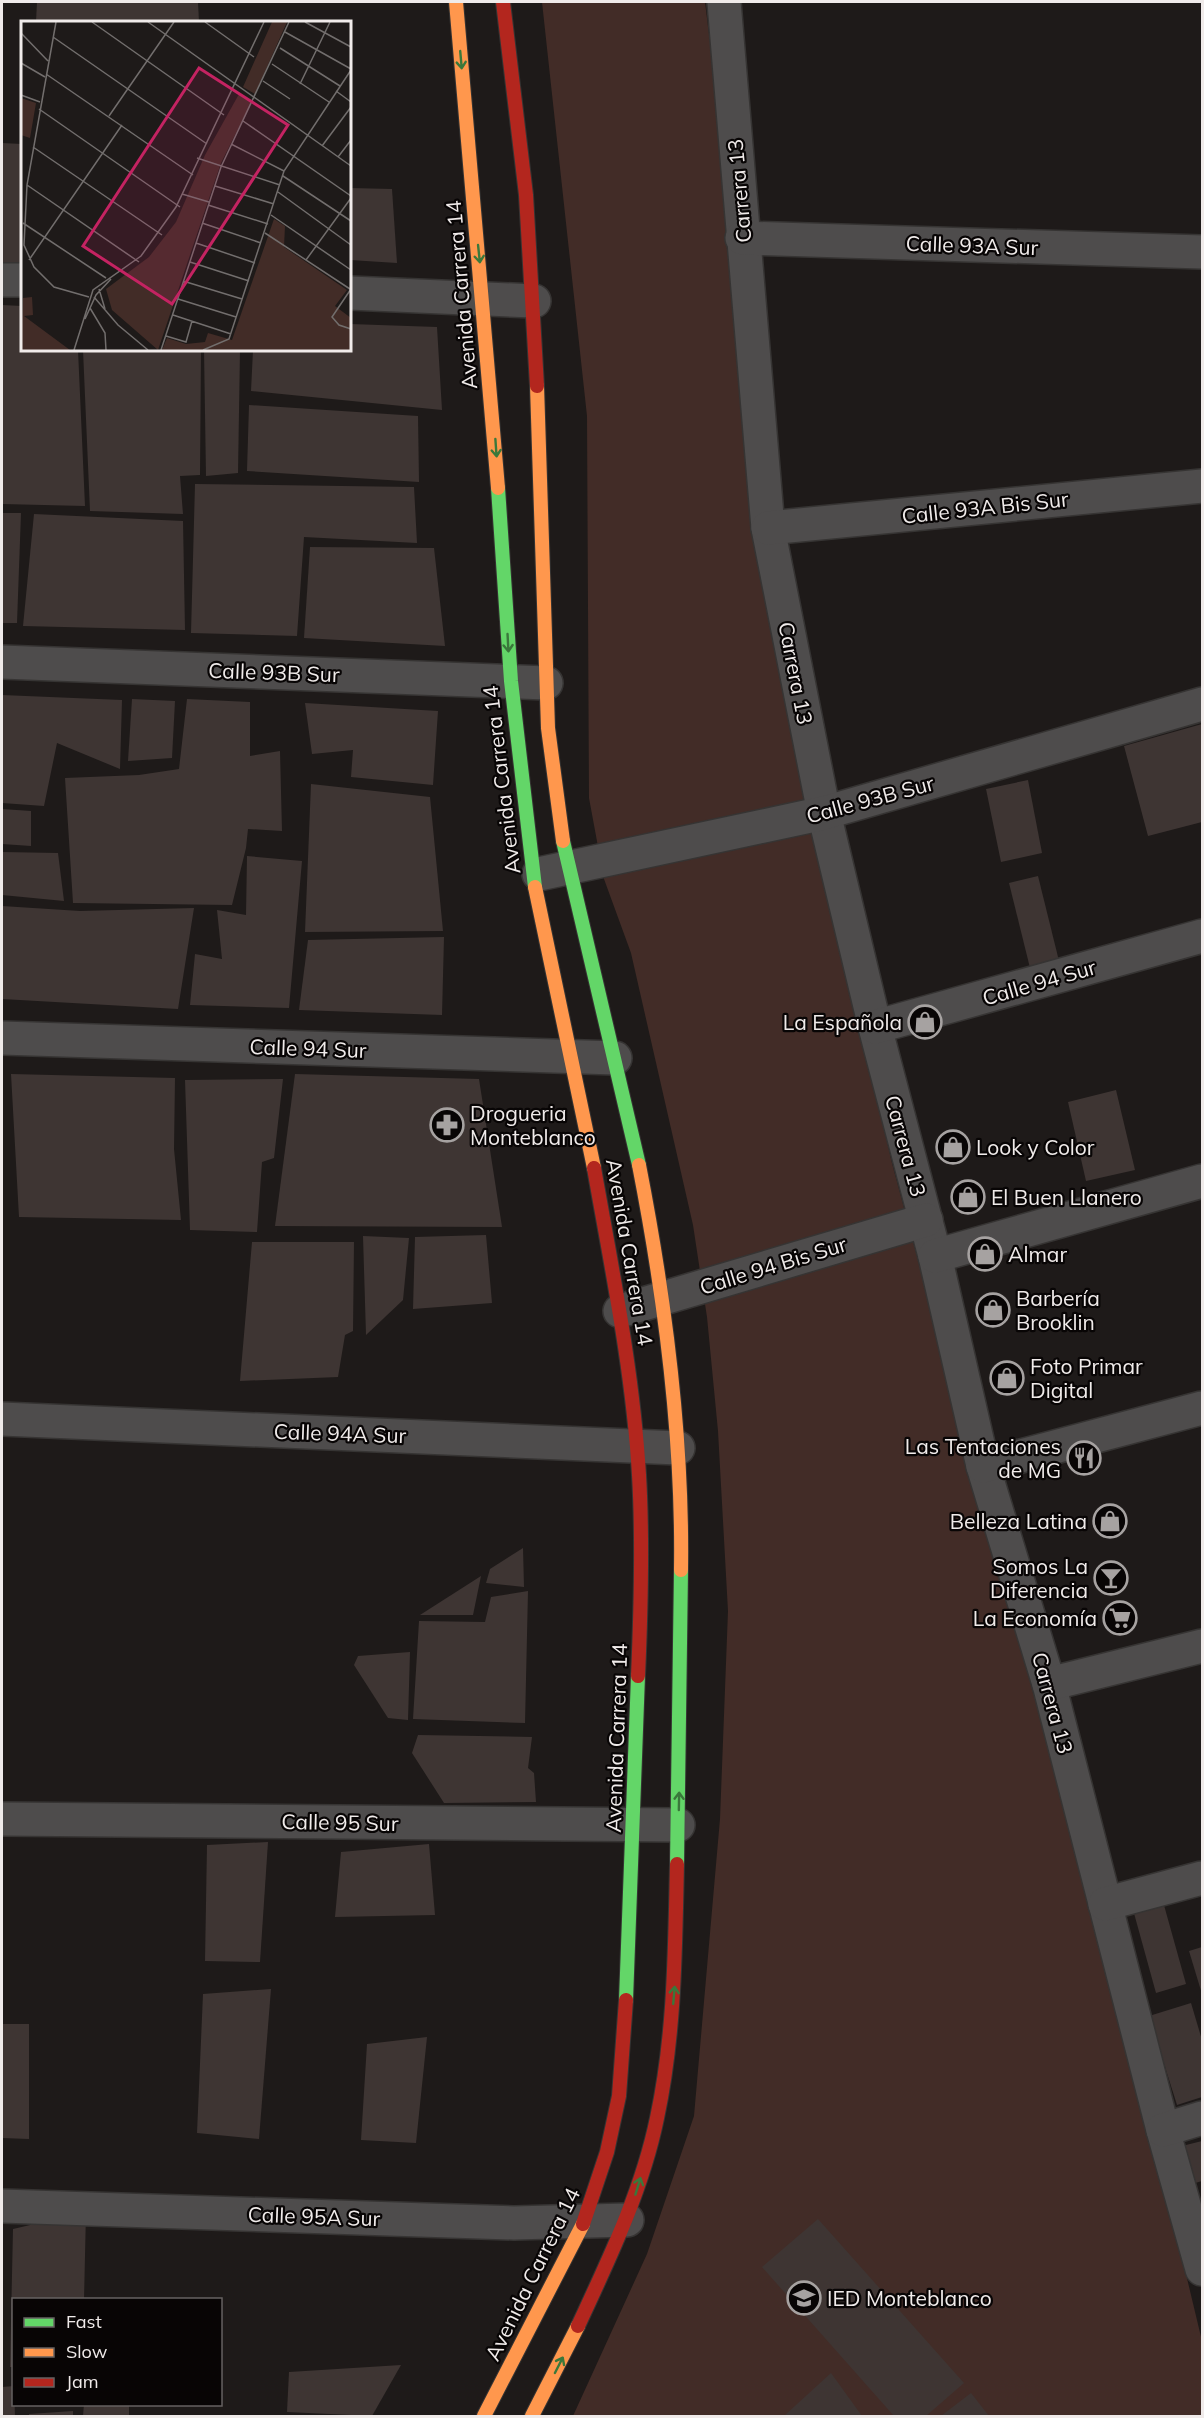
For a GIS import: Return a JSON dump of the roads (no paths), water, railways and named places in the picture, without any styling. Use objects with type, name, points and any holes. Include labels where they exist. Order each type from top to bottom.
[{"type":"main road","name":"Avenida Carrera 14","points":[[456,2],[483,299],[511,681],[533,875],[571,1056],[620,1311],[636,1446],[642,1562],[630,1952],[619,2096],[607,2152],[585,2220],[484,2416]]},
{"type":"main road","name":"Avenida Carrera 14","points":[[503,2],[526,195],[534,301],[545,571],[546,683],[555,790],[567,867],[640,1168],[672,1370],[682,1530],[674,1986],[669,2051],[657,2120],[627,2220],[532,2416]]},
{"type":"street","name":"Carrera 13","points":[[724,2],[768,528],[824,813],[875,1028],[935,1256],[983,1466],[1049,1684],[1163,2130],[1203,2269]]},
{"type":"street","name":"Calle 93A Sur","points":[[742,238],[1203,252]]},
{"type":"street","points":[[2,280],[21,280]]},
{"type":"street","points":[[351,293],[534,301]]},
{"type":"street","name":"Calle 93A Bis Sur","points":[[768,528],[1203,486]]},
{"type":"street","name":"Calle 93B Sur","points":[[2,662],[546,683]]},
{"type":"street","name":"Calle 93B Sur","points":[[533,875],[824,813],[1203,704]]},
{"type":"street","name":"Calle 94 Sur","points":[[875,1028],[1203,936]]},
{"type":"street","name":"Calle 94 Sur","points":[[2,1038],[615,1058]]},
{"type":"street","points":[[935,1256],[1203,1181]]},
{"type":"street","name":"Calle 94 Bis Sur","points":[[620,1311],[926,1220]]},
{"type":"street","points":[[983,1466],[1203,1408]]},
{"type":"street","name":"Calle 94A Sur","points":[[2,1419],[678,1448]]},
{"type":"street","points":[[1049,1684],[1203,1646]]},
{"type":"street","name":"Calle 95 Sur","points":[[2,1819],[678,1825]]},
{"type":"street","points":[[1105,1904],[1203,1878]]},
{"type":"street","points":[[1163,2130],[1203,2118]]},
{"type":"street","name":"Calle 95A Sur","points":[[2,2206],[514,2223],[627,2220]]},
{"type":"place","name":"La Española","points":[[925,1022]]},
{"type":"place","name":"Drogueria Monteblanco","points":[[447,1125]]},
{"type":"place","name":"Look y Color","points":[[953,1147]]},
{"type":"place","name":"El Buen Llanero","points":[[968,1197]]},
{"type":"place","name":"Almar","points":[[985,1254]]},
{"type":"place","name":"Barbería Brooklin","points":[[993,1310]]},
{"type":"place","name":"Foto Primar Digital","points":[[1007,1378]]},
{"type":"place","name":"Las Tentaciones de MG","points":[[1084,1458]]},
{"type":"place","name":"Belleza Latina","points":[[1110,1521]]},
{"type":"place","name":"Somos La Diferencia","points":[[1111,1578]]},
{"type":"place","name":"La Economía","points":[[1120,1618]]},
{"type":"place","name":"IED Monteblanco","points":[[804,2298]]}]
